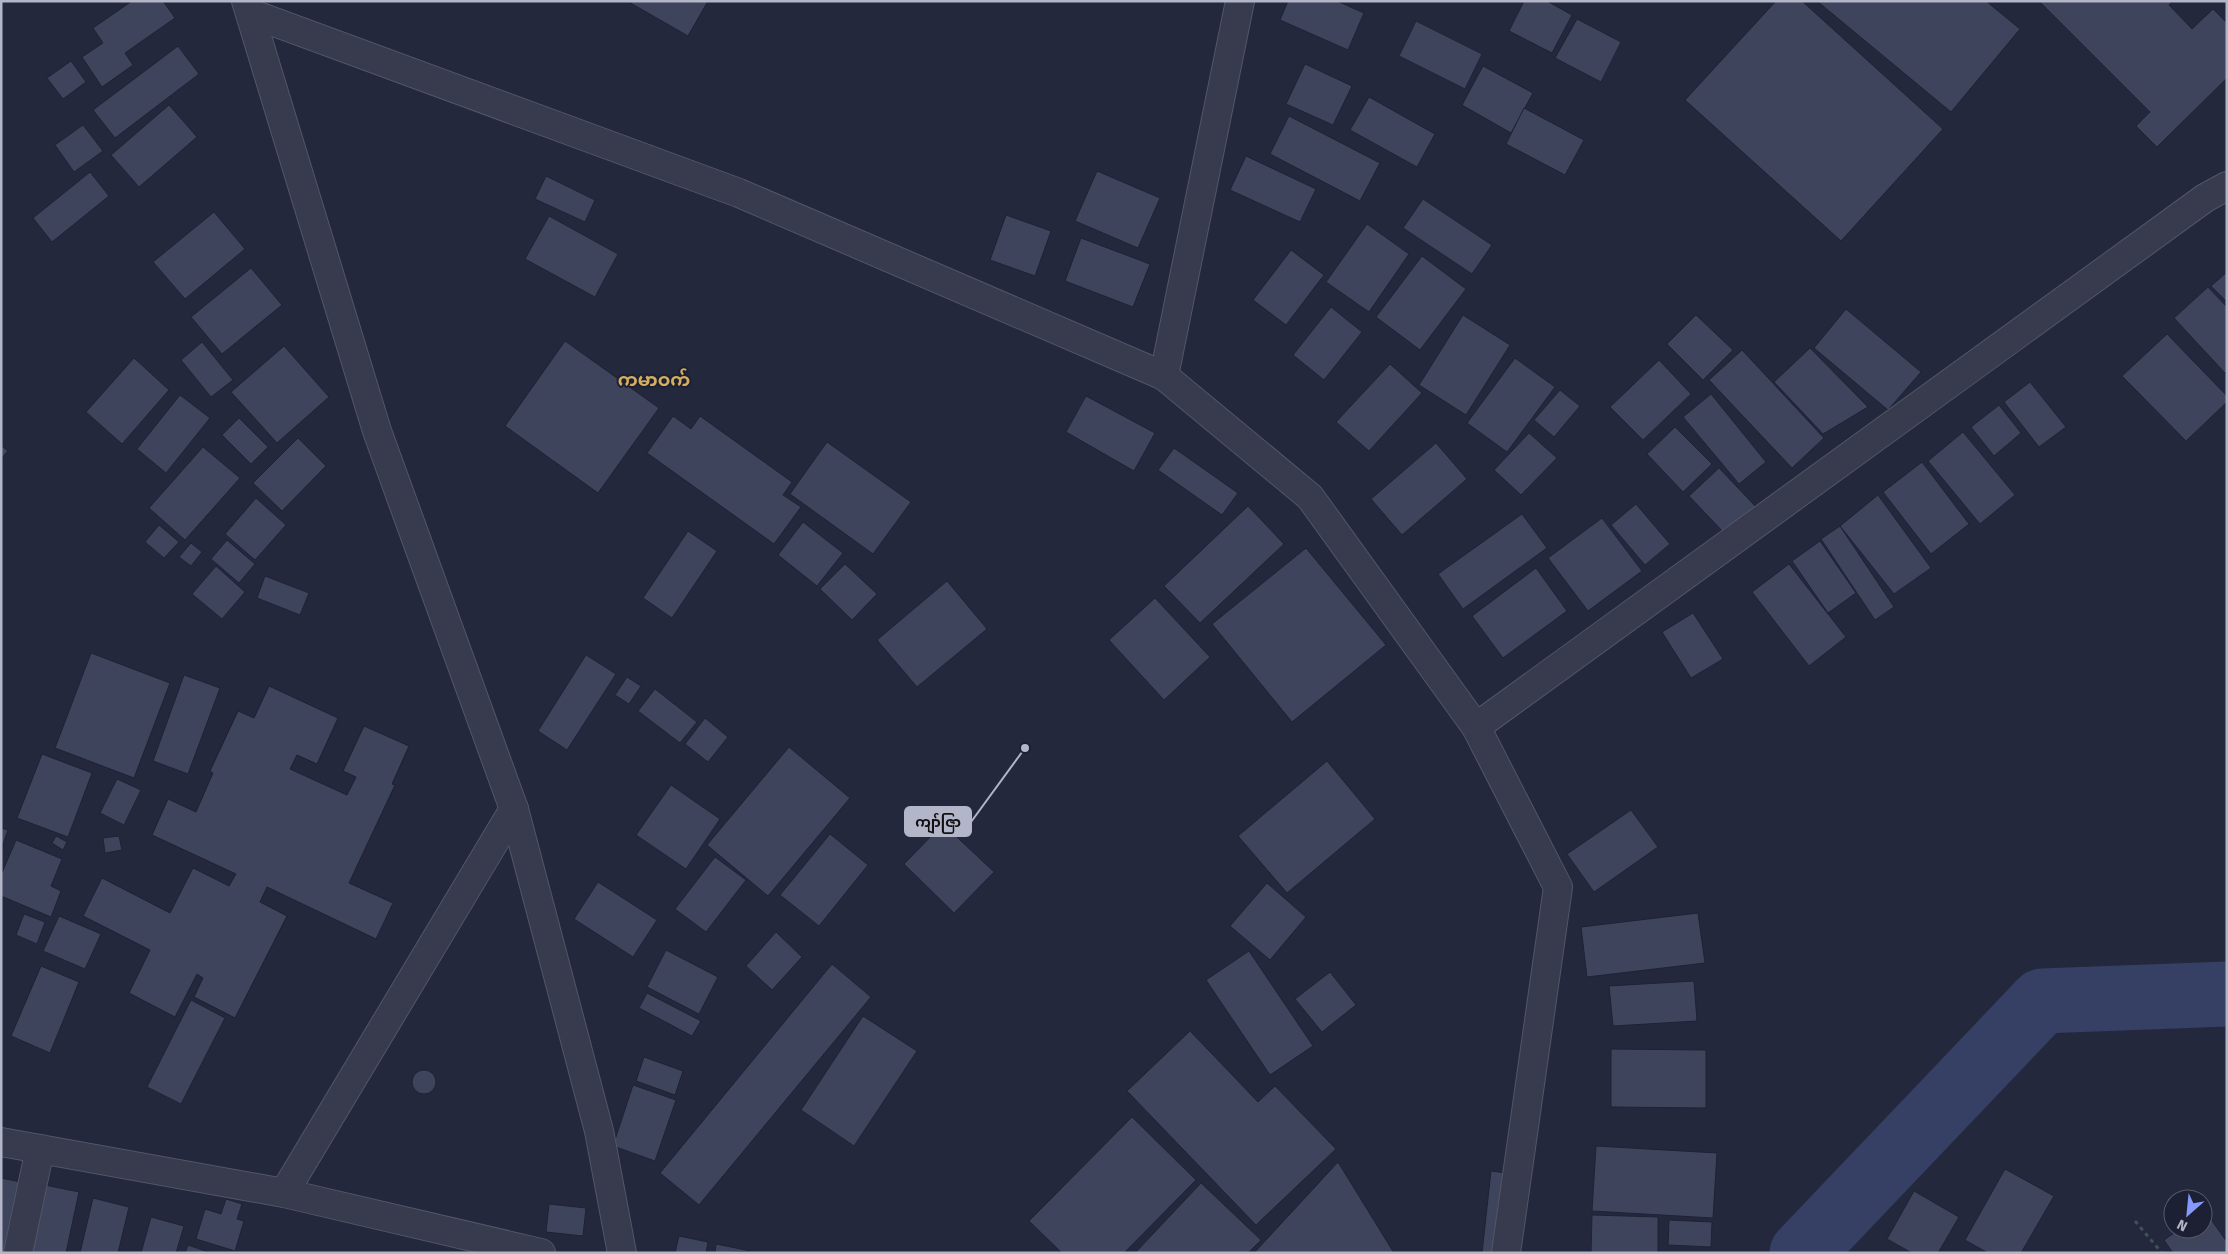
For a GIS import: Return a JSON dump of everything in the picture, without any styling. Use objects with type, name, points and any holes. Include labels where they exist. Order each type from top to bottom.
[{"type":"street","points":[[1164,376],[1240,1]]},
{"type":"street","points":[[248,7],[739,193],[1164,376],[1310,497],[1476,727],[1558,887],[1506,1253]]},
{"type":"street","points":[[248,7],[377,431],[514,809],[599,1131],[622,1253]]},
{"type":"street","points":[[1476,727],[2198,204],[2227,186]]},
{"type":"street","points":[[284,1193],[514,809]]},
{"type":"street","points":[[1,1142],[284,1193],[541,1253]]},
{"type":"street","points":[[18,1253],[40,1149]]},
{"type":"path","points":[[2135,1221],[2162,1253]]},
{"type":"building","points":[[132,1],[163,1],[175,18],[125,53],[133,65],[102,87],[82,57],[103,43],[93,28]]},
{"type":"building","points":[[627,1],[708,1],[688,36]]},
{"type":"building","points":[[1288,1],[1337,1],[1364,13],[1348,50],[1280,20]]},
{"type":"building","points":[[1524,1],[1547,1],[1572,15],[1552,53],[1509,31]]},
{"type":"building","points":[[1776,1],[1802,1],[1943,129],[1841,241],[1685,100]]},
{"type":"building","points":[[1817,1],[1986,1],[2020,29],[1951,112]]},
{"type":"building","points":[[2039,1],[2173,1],[2169,5],[2192,29],[2213,9],[2227,23],[2227,78],[2157,147],[2136,126],[2150,112]]},
{"type":"building","points":[[1577,19],[1621,42],[1601,82],[1555,58]]},
{"type":"building","points":[[1416,21],[1482,54],[1465,89],[1399,56]]},
{"type":"building","points":[[178,46],[199,74],[115,138],[93,110]]},
{"type":"building","points":[[71,61],[86,82],[63,99],[47,78]]},
{"type":"building","points":[[1305,64],[1352,86],[1333,125],[1286,104]]},
{"type":"building","points":[[1483,66],[1533,93],[1511,133],[1462,105]]},
{"type":"building","points":[[1369,97],[1435,134],[1417,167],[1350,130]]},
{"type":"building","points":[[169,105],[197,137],[139,187],[111,155]]},
{"type":"building","points":[[1524,108],[1584,140],[1565,175],[1506,144]]},
{"type":"building","points":[[1289,116],[1380,163],[1360,201],[1270,154]]},
{"type":"building","points":[[83,125],[103,151],[74,172],[55,145]]},
{"type":"building","points":[[1246,156],[1316,189],[1300,222],[1230,190]]},
{"type":"building","points":[[1097,171],[1160,198],[1138,248],[1075,221]]},
{"type":"building","points":[[90,172],[109,196],[52,242],[33,218]]},
{"type":"building","points":[[546,176],[595,200],[585,222],[535,199]]},
{"type":"building","points":[[1423,199],[1492,245],[1472,274],[1403,228]]},
{"type":"building","points":[[214,212],[245,249],[185,299],[153,262]]},
{"type":"building","points":[[1006,215],[1051,231],[1035,276],[990,260]]},
{"type":"building","points":[[549,216],[618,254],[595,297],[525,259]]},
{"type":"building","points":[[1367,224],[1409,254],[1369,312],[1326,282]]},
{"type":"building","points":[[1081,238],[1150,264],[1133,307],[1065,281]]},
{"type":"building","points":[[1291,250],[1324,275],[1286,325],[1253,300]]},
{"type":"building","points":[[1422,256],[1466,289],[1420,350],[1376,317]]},
{"type":"building","points":[[251,268],[282,305],[222,354],[191,317]]},
{"type":"building","points":[[2227,272],[2227,302],[2211,286]]},
{"type":"building","points":[[2208,287],[2227,307],[2227,371],[2225,373],[2174,318]]},
{"type":"building","points":[[1331,307],[1362,332],[1324,380],[1293,355]]},
{"type":"building","points":[[1846,309],[1921,372],[1888,410],[1814,348]]},
{"type":"building","points":[[1463,315],[1510,345],[1466,415],[1419,385]]},
{"type":"building","points":[[1696,315],[1733,350],[1703,380],[1667,344]]},
{"type":"building","points":[[2167,334],[2227,396],[2227,402],[2186,441],[2122,376]]},
{"type":"building","points":[[565,341],[659,408],[598,493],[505,426]]},
{"type":"building","points":[[202,342],[233,380],[211,397],[181,360]]},
{"type":"building","points":[[284,346],[329,397],[277,443],[231,392]]},
{"type":"building","points":[[1810,348],[1868,407],[1823,434],[1774,382]]},
{"type":"building","points":[[1742,350],[1824,438],[1792,468],[1709,380]]},
{"type":"building","points":[[134,358],[169,390],[122,444],[86,412]]},
{"type":"building","points":[[1515,358],[1555,387],[1507,452],[1467,423]]},
{"type":"building","points":[[1659,360],[1691,394],[1643,440],[1610,407]]},
{"type":"building","points":[[1390,364],[1422,393],[1369,451],[1336,422]]},
{"type":"building","points":[[2030,382],[2066,427],[2039,447],[2004,402]]},
{"type":"building","points":[[1560,390],[1580,406],[1554,437],[1534,420]]},
{"type":"building","points":[[1711,394],[1766,462],[1739,484],[1683,417]]},
{"type":"building","points":[[180,395],[210,418],[166,473],[137,449]]},
{"type":"building","points":[[1086,396],[1155,433],[1134,471],[1066,432]]},
{"type":"building","points":[[1999,405],[2021,433],[1994,456],[1971,427]]},
{"type":"building","points":[[673,416],[691,429],[700,416],[792,482],[783,495],[801,507],[774,544],[647,453]]},
{"type":"building","points":[[239,418],[268,447],[251,464],[222,435]]},
{"type":"building","points":[[1675,427],[1712,464],[1683,492],[1647,454]]},
{"type":"building","points":[[1963,432],[2015,495],[1980,524],[1928,461]]},
{"type":"building","points":[[1529,433],[1557,458],[1521,495],[1494,470]]},
{"type":"building","points":[[298,438],[326,466],[282,511],[253,483]]},
{"type":"building","points":[[827,442],[911,502],[873,554],[790,494]]},
{"type":"building","points":[[1436,443],[1467,479],[1402,535],[1371,499]]},
{"type":"building","points":[[1,445],[8,451],[1,459]]},
{"type":"building","points":[[203,447],[240,478],[185,540],[149,508]]},
{"type":"building","points":[[1174,448],[1238,493],[1222,515],[1158,470]]},
{"type":"building","points":[[1922,462],[1969,524],[1931,554],[1883,492]]},
{"type":"building","points":[[1719,468],[1757,508],[1727,536],[1689,496]]},
{"type":"building","points":[[1878,495],[1931,568],[1894,594],[1840,526]]},
{"type":"building","points":[[256,498],[286,525],[255,560],[225,534]]},
{"type":"building","points":[[1636,504],[1670,544],[1645,565],[1611,525]]},
{"type":"building","points":[[1248,506],[1284,544],[1200,623],[1164,586]]},
{"type":"building","points":[[1522,514],[1547,548],[1463,609],[1438,574]]},
{"type":"building","points":[[1602,518],[1642,571],[1588,611],[1548,558]]},
{"type":"building","points":[[803,522],[843,553],[817,586],[778,555]]},
{"type":"building","points":[[159,525],[179,542],[164,558],[145,542]]},
{"type":"building","points":[[1840,526],[1894,607],[1875,620],[1821,539]]},
{"type":"building","points":[[688,531],[717,551],[672,618],[643,598]]},
{"type":"building","points":[[227,540],[255,564],[239,583],[211,559]]},
{"type":"building","points":[[1820,541],[1856,593],[1828,613],[1792,561]]},
{"type":"building","points":[[191,543],[202,552],[191,566],[179,557]]},
{"type":"building","points":[[1306,548],[1386,645],[1292,722],[1212,624]]},
{"type":"building","points":[[845,564],[877,594],[852,620],[820,589]]},
{"type":"building","points":[[1789,564],[1846,637],[1809,666],[1752,592]]},
{"type":"building","points":[[216,566],[245,592],[222,619],[192,594]]},
{"type":"building","points":[[1536,568],[1567,611],[1503,658],[1472,616]]},
{"type":"building","points":[[265,576],[309,593],[300,615],[257,598]]},
{"type":"building","points":[[947,581],[987,629],[917,687],[877,640]]},
{"type":"building","points":[[1155,598],[1210,657],[1164,700],[1109,640]]},
{"type":"building","points":[[1693,613],[1723,659],[1691,678],[1662,632]]},
{"type":"building","points":[[91,653],[170,683],[134,778],[55,748]]},
{"type":"building","points":[[586,655],[616,674],[567,750],[538,731]]},
{"type":"building","points":[[184,675],[220,688],[188,774],[153,761]]},
{"type":"building","points":[[627,677],[641,686],[629,704],[615,695]]},
{"type":"building","points":[[269,686],[338,718],[317,764],[297,755],[290,769],[347,795],[356,777],[343,771],[364,726],[409,746],[392,784],[395,785],[349,883],[393,903],[376,939],[267,887],[260,902],[287,916],[235,1018],[194,997],[203,978],[197,974],[175,1017],[129,993],[150,950],[83,916],[102,878],[170,913],[193,868],[229,886],[236,874],[152,835],[168,799],[196,812],[213,773],[210,771],[238,711],[254,718]],"holes":[[[256,728],[277,737],[267,758],[247,748]]]},
{"type":"building","points":[[269,686],[338,718],[317,764],[297,755],[290,769],[347,795],[356,777],[343,771],[364,726],[409,746],[392,784],[395,785],[349,883],[393,903],[376,939],[267,887],[260,902],[287,916],[235,1018],[194,997],[203,978],[197,974],[175,1017],[129,993],[150,950],[83,916],[102,878],[170,913],[193,868],[229,886],[236,874],[152,835],[168,799],[196,812],[213,773],[210,771],[238,711],[254,718]]},
{"type":"building","points":[[655,689],[697,722],[680,743],[638,711]]},
{"type":"building","points":[[705,718],[728,737],[708,762],[685,744]]},
{"type":"building","points":[[789,747],[850,798],[768,896],[707,845]]},
{"type":"building","points":[[42,754],[92,773],[68,837],[17,818]]},
{"type":"building","points":[[1327,761],[1375,819],[1287,893],[1238,836]]},
{"type":"building","points":[[117,779],[141,790],[124,825],[100,813]]},
{"type":"building","points":[[671,785],[720,819],[686,869],[636,835]]},
{"type":"building","points":[[1631,810],[1658,847],[1594,892],[1567,854]]},
{"type":"building","points":[[943,824],[994,872],[954,913],[904,864]]},
{"type":"building","points":[[1,828],[8,830],[1,850]]},
{"type":"building","points":[[830,834],[868,865],[819,926],[780,895]]},
{"type":"building","points":[[56,836],[67,842],[63,850],[52,843]]},
{"type":"building","points":[[119,836],[122,850],[105,853],[103,838]]},
{"type":"building","points":[[16,840],[62,859],[51,886],[61,891],[51,917],[1,896],[1,875]]},
{"type":"building","points":[[715,857],[746,880],[706,932],[675,909]]},
{"type":"building","points":[[598,882],[657,920],[633,957],[574,919]]},
{"type":"building","points":[[1267,883],[1306,917],[1270,960],[1230,926]]},
{"type":"building","points":[[1698,913],[1705,963],[1587,977],[1581,927]]},
{"type":"building","points":[[24,914],[45,922],[37,944],[16,935]]},
{"type":"building","points":[[59,916],[101,934],[85,969],[43,951]]},
{"type":"building","points":[[776,932],[802,957],[772,990],[746,966]]},
{"type":"building","points":[[666,950],[718,977],[699,1014],[647,987]]},
{"type":"building","points":[[1249,951],[1313,1046],[1270,1075],[1206,980]]},
{"type":"building","points":[[832,964],[871,997],[699,1205],[660,1173]]},
{"type":"building","points":[[41,966],[79,982],[50,1053],[11,1036]]},
{"type":"building","points":[[1330,972],[1356,1005],[1322,1032],[1295,999]]},
{"type":"building","points":[[1694,981],[1697,1021],[1613,1026],[1609,986]]},
{"type":"building","points":[[647,993],[701,1021],[692,1036],[639,1008]]},
{"type":"building","points":[[191,1000],[225,1018],[181,1104],[147,1087]]},
{"type":"building","points":[[863,1016],[917,1051],[854,1146],[801,1110]]},
{"type":"building","points":[[1190,1031],[1258,1102],[1275,1086],[1336,1149],[1256,1225],[1127,1091]]},
{"type":"building","points":[[1611,1049],[1706,1050],[1706,1108],[1611,1107]]},
{"type":"building","points":[[644,1057],[683,1071],[675,1095],[636,1081]]},
{"type":"building","points":[[424,1070],[433,1073],[436,1082],[433,1091],[424,1094],[415,1091],[412,1082],[415,1073]]},
{"type":"building","points":[[633,1085],[676,1100],[655,1161],[613,1146]]},
{"type":"building","points":[[1132,1117],[1196,1180],[1124,1253],[1062,1253],[1029,1221]]},
{"type":"building","points":[[1596,1146],[1717,1153],[1713,1218],[1592,1211]]},
{"type":"building","points":[[1338,1162],[1394,1253],[1254,1253]]},
{"type":"building","points":[[2005,1169],[2054,1196],[2021,1253],[1988,1253],[1965,1240]]},
{"type":"building","points":[[1491,1171],[1522,1175],[1514,1253],[1482,1253]]},
{"type":"building","points":[[1,1178],[26,1183],[12,1253],[1,1253]]},
{"type":"building","points":[[1201,1183],[1261,1240],[1248,1253],[1135,1253]]},
{"type":"building","points":[[40,1184],[79,1192],[66,1253],[27,1253]]},
{"type":"building","points":[[1914,1191],[1959,1217],[1938,1253],[1912,1253],[1887,1239]]},
{"type":"building","points":[[93,1198],[129,1207],[118,1253],[80,1253]]},
{"type":"building","points":[[226,1199],[242,1204],[237,1219],[244,1221],[235,1251],[196,1239],[205,1209],[221,1214]]},
{"type":"building","points":[[549,1204],[586,1208],[583,1236],[546,1232]]},
{"type":"building","points":[[1592,1215],[1658,1217],[1658,1253],[1591,1253]]},
{"type":"building","points":[[151,1217],[184,1226],[176,1253],[141,1253]]},
{"type":"building","points":[[1669,1220],[1712,1222],[1711,1247],[1668,1245]]},
{"type":"building","points":[[2213,1222],[2227,1242],[2227,1253],[2173,1253],[2164,1240],[2213,1239]]},
{"type":"building","points":[[679,1236],[708,1242],[706,1253],[675,1253]]},
{"type":"building","points":[[716,1244],[751,1251],[715,1253]]},
{"type":"building","points":[[188,1245],[211,1253],[185,1253]]},
{"type":"waterway","points":[[1802,1253],[2042,1001],[2227,994]]},
{"type":"place","name":"ကျာ်ဇြာ","points":[[1025,748]]},
{"type":"district","name":"ကမာဝက်","points":[[654,380]]}]
